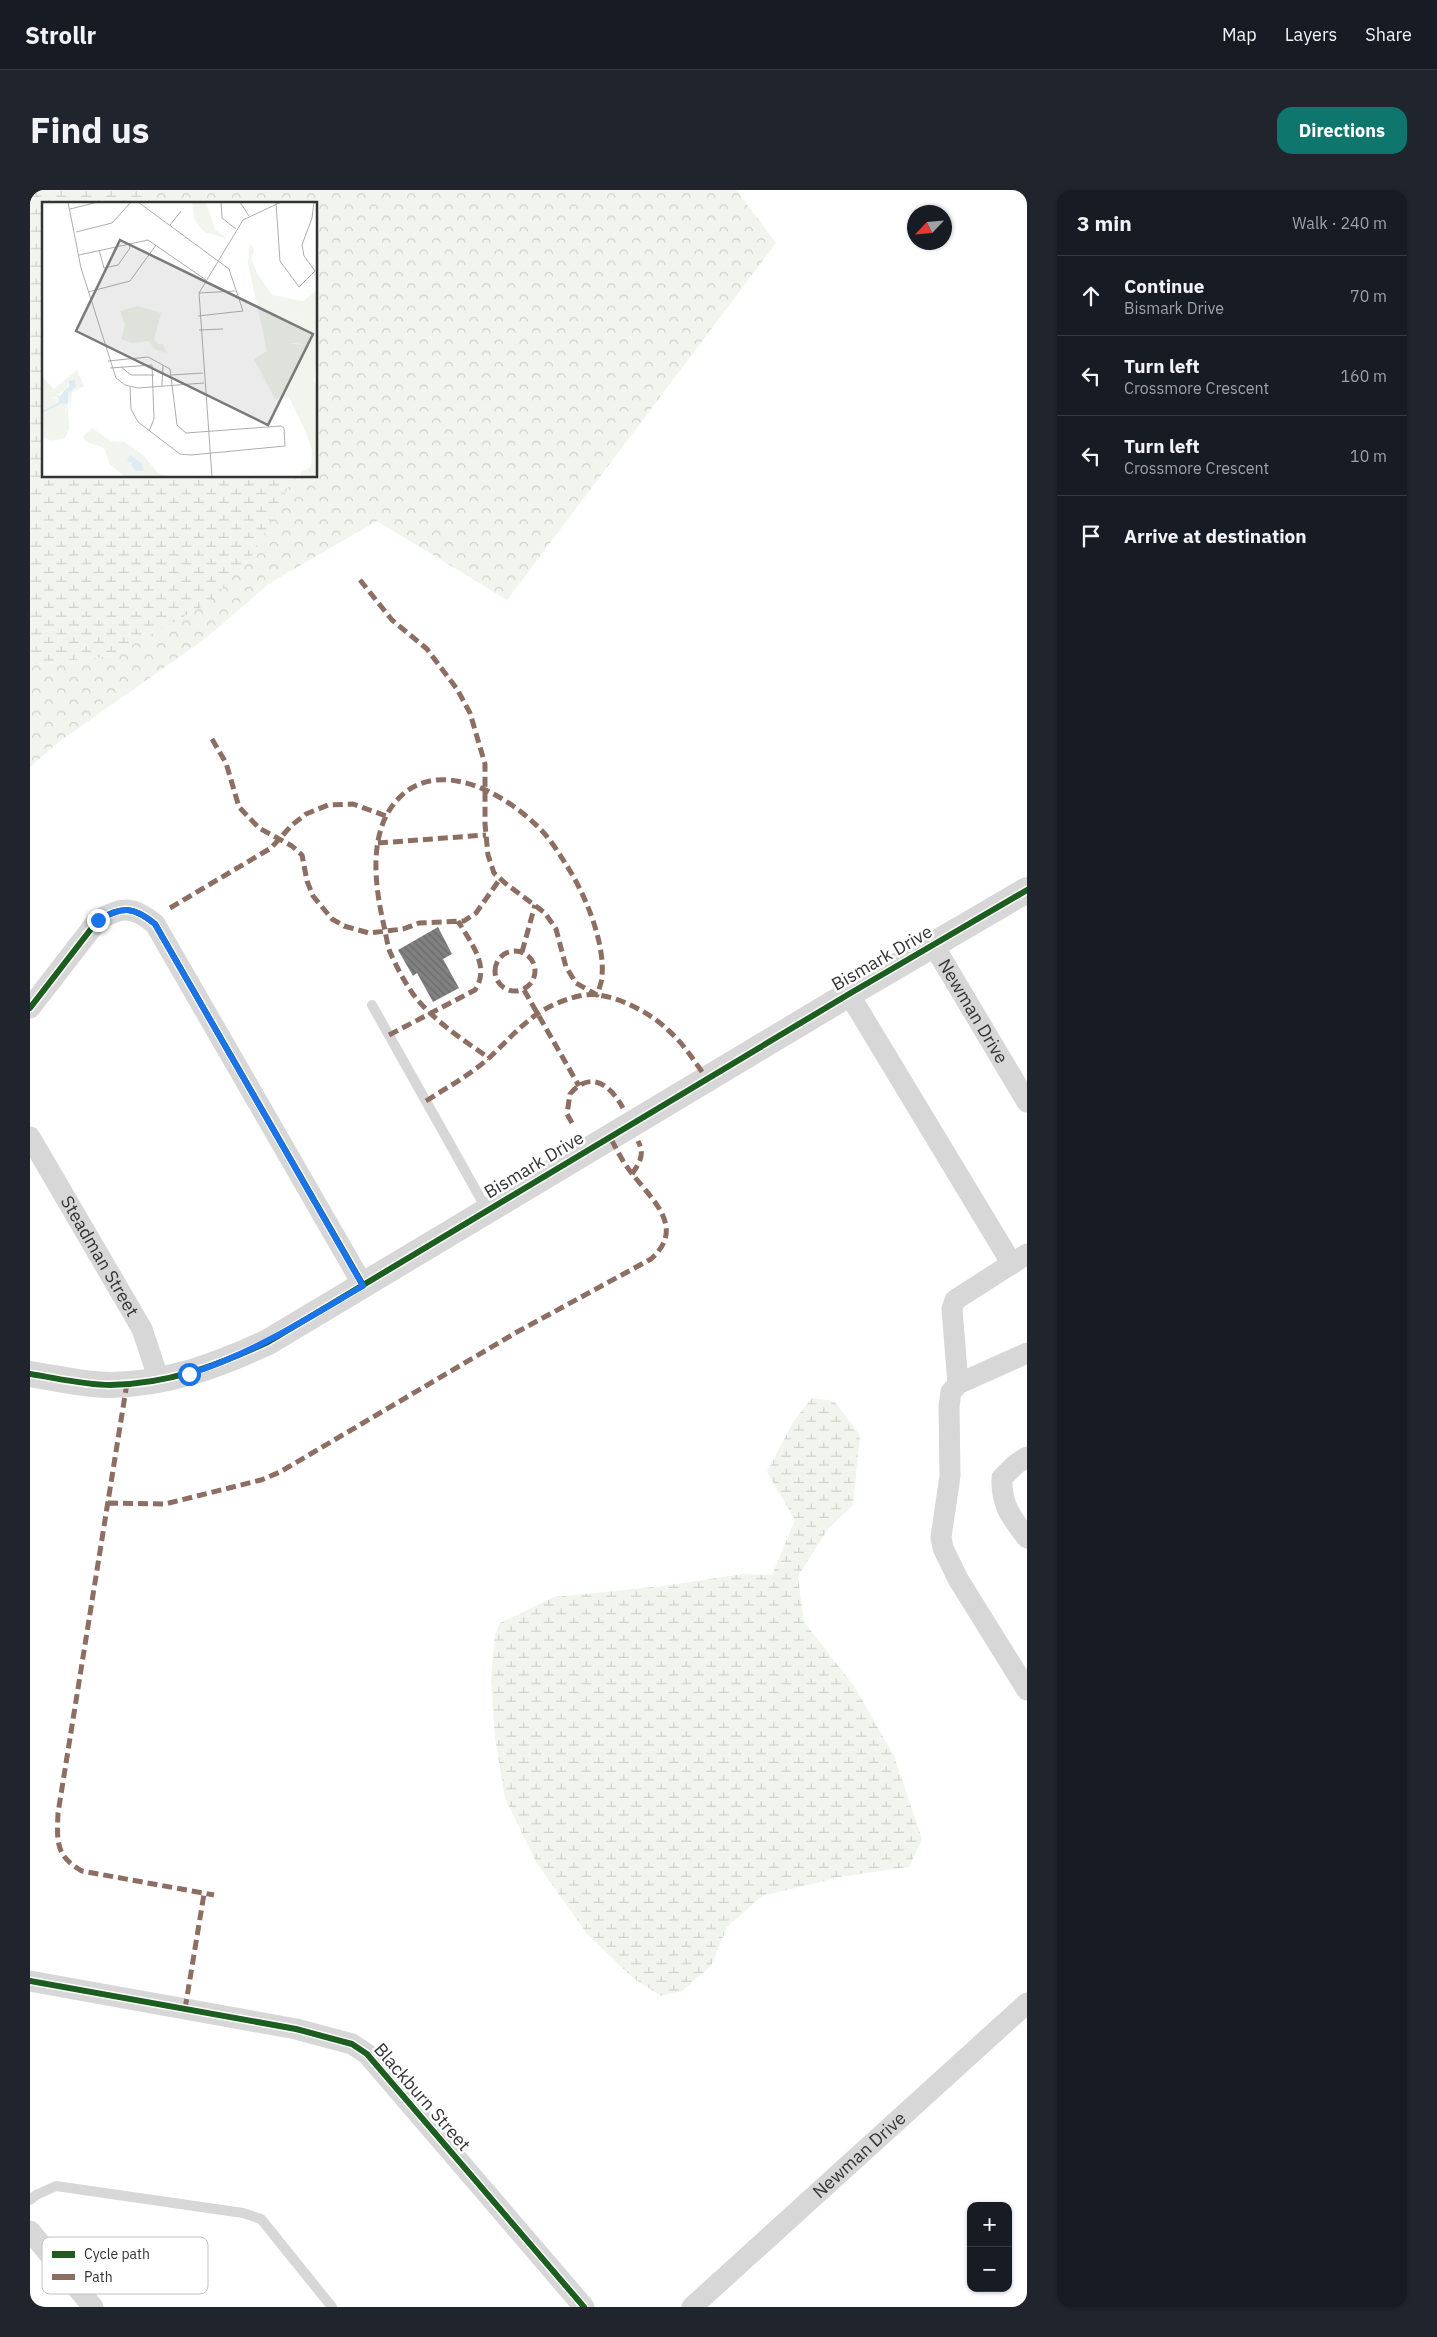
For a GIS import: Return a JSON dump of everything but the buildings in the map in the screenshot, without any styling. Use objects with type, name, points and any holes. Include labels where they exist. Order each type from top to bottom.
[{"type":"street","name":"Bismark Drive","points":[[30,1374],[109,1385],[159,1380],[220,1364],[260,1346],[1027,890]]},
{"type":"street","points":[[30,1008],[98,920],[114,911],[129,909],[143,914],[155,924],[363,1286]]},
{"type":"street","name":"Newman Drive","points":[[934,946],[1027,1102]]},
{"type":"street","points":[[850,994],[1019,1259],[955,1300],[952,1309],[958,1384]]},
{"type":"street","name":"Steadman Street","points":[[30,1137],[142,1329],[159,1380]]},
{"type":"street","points":[[1027,1353],[958,1384],[951,1392],[950,1476],[941,1536],[943,1548],[958,1579],[1027,1690]]},
{"type":"street","points":[[1027,1457],[1016,1464],[1002,1478],[1002,1495],[1009,1513],[1027,1538]]},
{"type":"street","name":"Blackburn Street","points":[[30,1981],[296,2029],[352,2044],[367,2054],[584,2307]]},
{"type":"street","name":"Newman Drive","points":[[692,2307],[1027,2003]]},
{"type":"street","points":[[30,2231],[42,2245]]},
{"type":"street","points":[[82,2294],[93,2307]]},
{"type":"lane","points":[[372,1005],[488,1211]]},
{"type":"lane","points":[[30,2200],[36,2195],[56,2186],[243,2213],[261,2219],[332,2307]]},
{"type":"green space","points":[[30,190],[155,190],[158,202],[42,202],[42,478],[284,478],[289,486],[254,553],[210,602],[112,656],[35,664],[30,662]]},
{"type":"green space","points":[[155,190],[736,190],[776,243],[507,600],[377,521],[270,583],[206,638],[59,742],[30,767],[30,662],[36,664],[112,656],[289,486],[284,478],[318,478],[318,202],[158,202]]},
{"type":"green space","points":[[812,1398],[834,1401],[860,1435],[853,1505],[828,1529],[798,1576],[804,1622],[854,1686],[894,1756],[922,1839],[909,1867],[845,1876],[762,1896],[727,1927],[711,1966],[682,1991],[661,1996],[633,1978],[588,1935],[536,1862],[505,1798],[495,1738],[491,1679],[495,1635],[500,1623],[554,1597],[663,1586],[743,1574],[772,1575],[795,1520],[767,1472],[793,1422]]},
{"type":"marked path","points":[[360,580],[392,620],[427,649],[457,689],[470,713],[485,764],[485,824],[488,855],[494,873],[545,913],[556,929],[566,967],[576,983],[597,995],[602,981],[602,963],[597,934],[587,904],[574,877],[552,844],[535,824],[505,801],[487,791],[469,784],[450,780],[431,781],[414,787],[398,799],[388,812],[381,827],[376,860],[378,894],[390,952],[409,987],[424,1007],[450,1030],[489,1058]]},
{"type":"marked path","points":[[212,739],[226,763],[239,807],[259,828],[292,846],[302,855],[307,881],[313,896],[332,919],[344,926],[369,933],[403,929],[419,923],[464,921],[476,913],[500,879]]},
{"type":"marked path","points":[[170,908],[271,848],[292,825],[306,814],[328,805],[353,804],[386,816]]},
{"type":"marked path","points":[[378,843],[486,835]]},
{"type":"marked path","points":[[522,952],[535,905]]},
{"type":"marked path","points":[[389,1035],[475,990],[481,972],[480,963],[473,946],[458,921]]},
{"type":"marked path","points":[[519,951],[526,954],[532,960],[535,971],[534,979],[526,988],[519,991],[511,991],[504,988],[496,979],[495,967],[498,960],[507,952],[519,951]]},
{"type":"marked path","points":[[524,990],[579,1086]]},
{"type":"marked path","points":[[426,1101],[459,1081],[482,1064],[537,1014],[550,1006],[583,995],[598,995],[627,1003],[654,1019],[680,1042],[707,1079]]},
{"type":"marked path","points":[[572,1123],[567,1114],[570,1094],[585,1083],[600,1083],[613,1093],[623,1108]]},
{"type":"marked path","points":[[108,1503],[165,1504],[261,1480],[280,1472],[517,1332],[651,1259],[661,1247],[666,1236],[666,1224],[655,1203],[627,1167],[610,1137]]},
{"type":"marked path","points":[[632,1174],[641,1158],[638,1141]]},
{"type":"marked path","points":[[127,1383],[58,1813],[58,1840],[62,1853],[67,1860],[82,1871],[214,1895]]},
{"type":"marked path","points":[[185,2009],[204,1894]]},
{"type":"cycle path","points":[[30,1374],[100,1385],[131,1384],[191,1372],[230,1359],[268,1342],[849,994],[1027,890]]},
{"type":"cycle path","points":[[30,1008],[98,920],[114,912],[127,910],[134,911],[155,924],[363,1285]]},
{"type":"cycle path","points":[[30,1981],[296,2029],[352,2044],[367,2054],[584,2307]]},
{"type":"route","points":[[98,920],[114,911],[129,909],[143,914],[155,924],[363,1286],[268,1342],[220,1364],[189,1374]]}]
